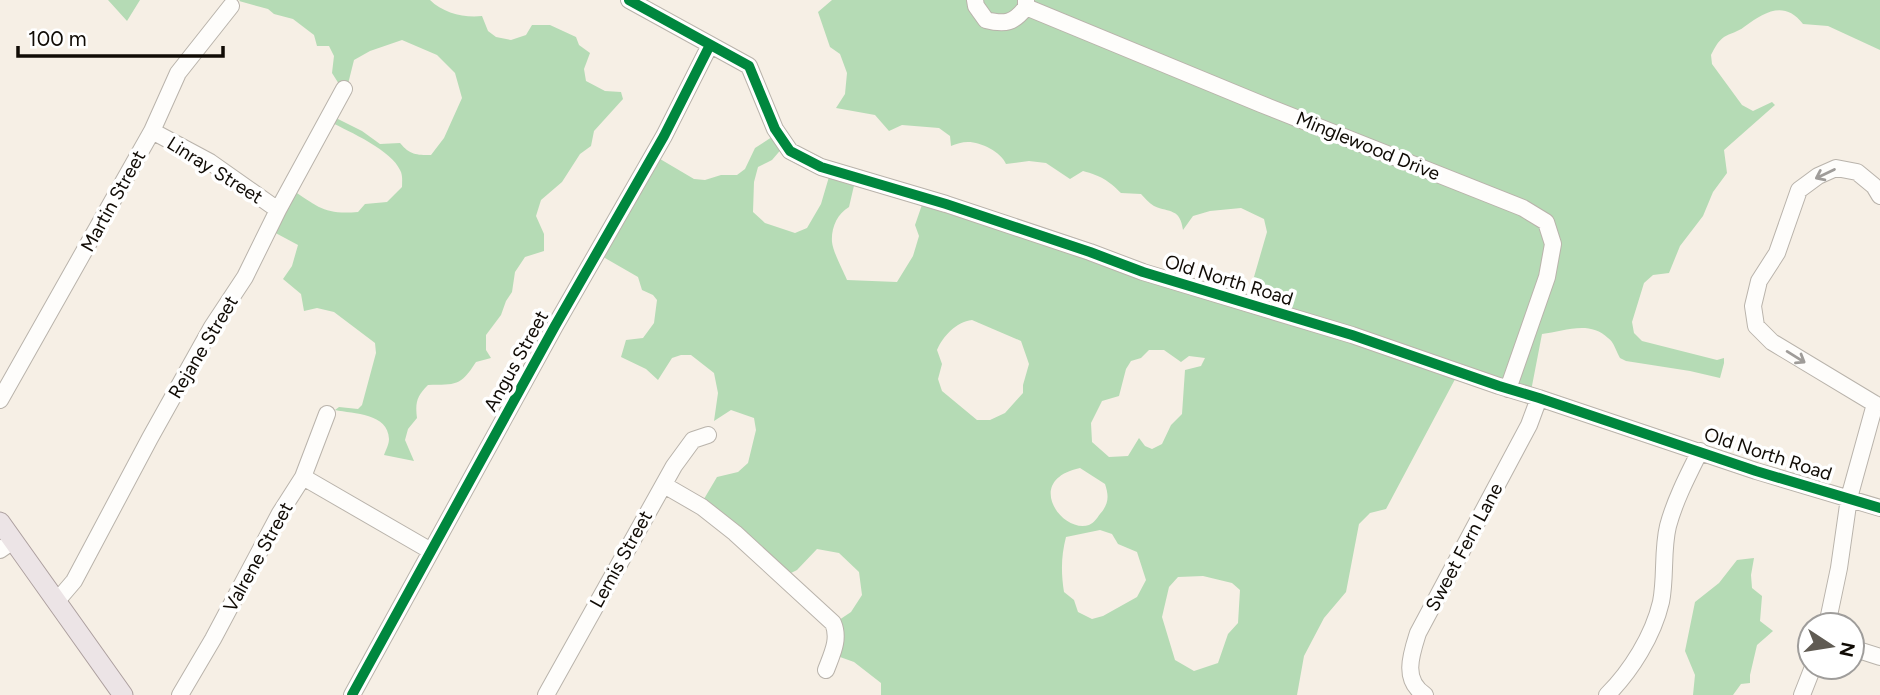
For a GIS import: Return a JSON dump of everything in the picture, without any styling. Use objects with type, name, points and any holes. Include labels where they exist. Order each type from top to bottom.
[{"type":"main road","points":[[0,522],[7,545],[56,602],[123,695]]},
{"type":"street","name":"Old North Road","points":[[629,0],[749,66],[775,129],[790,151],[821,167],[946,204],[1143,272],[1352,335],[1756,471],[1880,508]]},
{"type":"street","name":"Minglewood Drive","points":[[975,0],[986,20],[1001,24],[1018,17],[1026,3],[1262,104],[1523,208],[1546,222],[1553,244],[1547,277],[1508,389]]},
{"type":"street","name":"Martin Street","points":[[0,400],[152,131],[178,73],[231,6]]},
{"type":"street","name":"Angus Street","points":[[352,695],[555,326],[664,136],[710,45]]},
{"type":"street","name":"Rejane Street","points":[[56,602],[74,581],[212,327],[245,277],[344,89]]},
{"type":"street","name":"Linray Street","points":[[152,131],[210,162],[278,210]]},
{"type":"street","points":[[1830,611],[1849,498],[1878,403],[1772,342],[1756,326],[1753,306],[1759,281],[1777,253],[1799,190],[1818,176],[1836,168],[1857,172],[1874,186],[1880,196]]},
{"type":"street","name":"Sweet Fern Lane","points":[[1425,695],[1419,691],[1410,676],[1411,655],[1418,633],[1529,425],[1539,398]]},
{"type":"street","name":"Valrene Street","points":[[180,695],[213,639],[279,513],[303,477],[327,414]]},
{"type":"street","name":"Lemis Street","points":[[546,695],[674,466],[693,440],[708,435]]},
{"type":"street","points":[[1607,695],[1622,680],[1650,634],[1661,601],[1667,529],[1674,506],[1700,451]]},
{"type":"street","points":[[303,477],[431,551]]},
{"type":"street","points":[[664,485],[702,508],[735,533],[833,623],[837,632],[826,670]]},
{"type":"green space","points":[[108,0],[140,0],[127,21]]},
{"type":"green space","points":[[240,0],[430,0],[454,14],[482,16],[488,31],[496,37],[511,40],[526,35],[532,25],[550,25],[576,37],[579,45],[590,53],[584,69],[586,81],[605,91],[621,92],[623,99],[594,131],[591,146],[580,154],[562,182],[541,200],[536,216],[544,234],[544,251],[525,257],[515,272],[512,292],[501,315],[486,335],[486,350],[491,358],[476,362],[461,380],[428,385],[419,396],[417,418],[408,429],[405,440],[414,461],[384,455],[389,439],[387,430],[376,419],[335,410],[339,407],[358,409],[362,405],[376,353],[375,343],[334,312],[317,308],[304,311],[301,294],[283,279],[292,266],[298,245],[270,230],[291,189],[329,211],[358,212],[365,204],[387,202],[402,187],[400,170],[388,156],[369,142],[330,122],[332,116],[362,131],[380,144],[400,143],[414,154],[431,155],[444,138],[462,98],[455,73],[437,55],[402,40],[370,51],[354,60],[344,92],[332,73],[334,56],[329,46],[317,46],[314,35],[293,19]]},
{"type":"green space","points":[[832,0],[1880,0],[1880,50],[1828,26],[1803,24],[1789,12],[1782,10],[1759,17],[1716,45],[1711,55],[1712,64],[1742,105],[1753,111],[1772,102],[1775,105],[1724,150],[1727,173],[1713,192],[1703,216],[1680,246],[1669,273],[1653,275],[1644,283],[1632,322],[1634,333],[1642,341],[1717,360],[1724,358],[1720,378],[1626,361],[1620,358],[1608,338],[1593,329],[1585,328],[1542,334],[1531,391],[1461,368],[1386,509],[1370,513],[1359,524],[1346,592],[1324,618],[1304,656],[1297,695],[881,695],[881,683],[854,662],[826,652],[833,624],[851,612],[862,595],[859,572],[839,553],[817,549],[797,570],[785,576],[701,504],[717,477],[738,472],[748,463],[756,430],[754,418],[731,410],[714,421],[718,393],[714,373],[691,355],[672,358],[658,380],[646,369],[621,357],[626,340],[643,338],[654,323],[657,300],[642,290],[638,277],[598,254],[655,156],[694,179],[737,175],[745,169],[755,148],[778,133],[784,146],[772,160],[758,167],[754,182],[753,212],[765,223],[795,233],[807,228],[821,204],[831,170],[856,177],[849,207],[838,217],[832,237],[834,251],[847,280],[897,282],[913,256],[919,236],[915,225],[924,199],[1247,301],[1267,232],[1264,219],[1241,208],[1210,211],[1193,216],[1183,230],[1182,223],[1173,212],[1154,206],[1141,194],[1121,193],[1095,175],[1083,171],[1070,179],[1046,163],[1029,161],[1006,164],[990,148],[973,142],[951,146],[950,136],[939,128],[902,125],[889,131],[875,115],[836,108],[845,94],[847,73],[840,54],[830,47],[818,12]],"holes":[[[972,320],[1021,341],[1029,364],[1023,393],[1005,413],[990,420],[977,420],[942,391],[938,379],[942,364],[937,350],[951,330]],[[1149,350],[1164,350],[1181,362],[1189,356],[1205,358],[1201,366],[1185,370],[1182,414],[1171,425],[1162,444],[1152,449],[1145,446],[1139,438],[1128,456],[1109,457],[1092,442],[1091,423],[1102,401],[1119,396],[1126,369],[1131,361],[1141,358]],[[1080,468],[1105,484],[1107,503],[1091,524],[1079,526],[1068,522],[1053,504],[1051,494],[1054,483],[1063,474]],[[1100,530],[1112,534],[1118,544],[1137,552],[1146,580],[1137,597],[1103,616],[1092,619],[1078,612],[1074,600],[1064,592],[1066,537]],[[1203,576],[1232,583],[1240,590],[1238,623],[1228,634],[1218,663],[1194,671],[1175,660],[1162,617],[1169,587],[1178,577]]]},
{"type":"green space","points":[[1754,558],[1752,588],[1762,596],[1760,621],[1773,631],[1757,645],[1750,683],[1741,684],[1733,695],[1693,695],[1695,675],[1685,651],[1695,602],[1719,583],[1737,560]]},
{"type":"cycle path","points":[[629,0],[749,66],[775,129],[790,151],[821,167],[946,204],[1143,272],[1352,335],[1756,471],[1880,508]]},
{"type":"cycle path","points":[[352,695],[555,326],[664,136],[710,45]]}]
